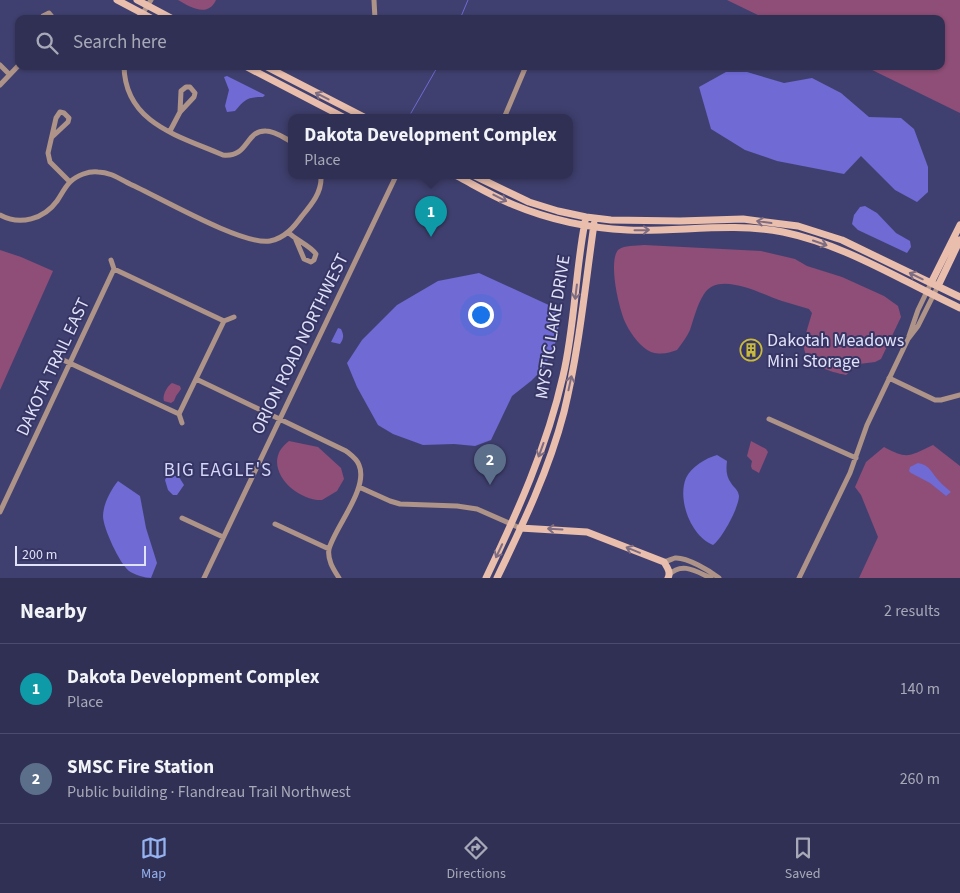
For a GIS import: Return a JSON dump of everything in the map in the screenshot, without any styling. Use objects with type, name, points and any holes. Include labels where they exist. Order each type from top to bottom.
[{"type":"street","points":[[117,0],[141,15]]},
{"type":"street","points":[[137,0],[149,3],[167,15]]},
{"type":"street","points":[[374,0],[375,15]]},
{"type":"street","points":[[143,15],[149,3]]},
{"type":"street","points":[[0,65],[9,74]]},
{"type":"street","points":[[0,85],[15,69]]},
{"type":"street","points":[[124,70],[126,84],[138,108],[151,121],[223,155],[231,156],[242,150],[254,134],[261,131],[274,132],[288,140]]},
{"type":"street","points":[[253,70],[337,114]]},
{"type":"street","points":[[272,70],[358,114]]},
{"type":"street","points":[[506,114],[524,70]]},
{"type":"street","points":[[170,131],[180,112],[194,97],[195,93],[190,87],[186,87],[181,91],[180,112]]},
{"type":"street","points":[[52,137],[68,122],[69,118],[64,113],[60,112],[56,118],[49,146],[50,162],[70,182]]},
{"type":"street","points":[[0,215],[20,220],[37,217],[53,206],[70,182],[84,174],[98,172],[106,173],[244,238],[262,242],[271,241],[288,233],[316,198],[321,179]]},
{"type":"street","name":"ORION ROAD NORTHWEST","points":[[204,578],[395,179]]},
{"type":"street","points":[[463,179],[513,205],[538,214],[585,226],[629,230],[745,228],[782,232],[818,241],[852,255],[960,308]]},
{"type":"street","points":[[481,179],[529,202],[586,217],[611,220],[680,221],[743,219],[798,226],[842,240],[960,297]]},
{"type":"street","name":"MYSTIC LAKE DRIVE","points":[[486,578],[512,524],[553,415],[563,374],[573,318],[586,217]]},
{"type":"street","name":"MYSTIC LAKE DRIVE","points":[[497,578],[540,485],[564,412],[578,341],[595,218]]},
{"type":"street","points":[[799,578],[850,473],[867,424],[908,339],[918,326],[930,293],[960,225]]},
{"type":"street","points":[[288,233],[315,252],[314,260],[307,262],[304,259],[296,240]]},
{"type":"street","points":[[934,285],[960,240]]},
{"type":"street","points":[[111,260],[114,268],[224,321]]},
{"type":"street","name":"DAKOTA TRAIL EAST","points":[[0,512],[114,268]]},
{"type":"street","points":[[182,423],[179,414],[196,378],[224,321],[234,317]]},
{"type":"street","points":[[61,359],[179,414]]},
{"type":"street","points":[[196,378],[346,451],[359,464],[361,473],[359,486],[329,549],[330,562],[339,578]]},
{"type":"street","points":[[889,378],[934,400],[960,395]]},
{"type":"street","points":[[769,419],[856,458]]},
{"type":"street","points":[[359,486],[390,502],[468,507],[498,517],[520,528],[587,532],[664,562],[677,558],[682,559],[711,572],[719,578]]},
{"type":"street","points":[[182,518],[223,537]]},
{"type":"street","points":[[275,524],[329,549]]},
{"type":"street","points":[[664,562],[669,577],[678,568],[685,568],[712,578]]},
{"type":"shaded area","points":[[178,0],[216,0],[213,5],[204,10],[193,8]]},
{"type":"shaded area","points":[[727,0],[960,0],[960,113],[872,70],[945,70],[945,15],[758,15]]},
{"type":"shaded area","points":[[726,72],[747,72],[784,83],[812,78],[841,93],[869,117],[901,118],[914,129],[928,167],[928,192],[917,202],[895,190],[861,156],[844,174],[777,161],[745,150],[711,129],[699,87]]},
{"type":"shaded area","points":[[227,76],[265,95],[247,100],[235,111],[227,112],[225,106],[229,90],[224,77]]},
{"type":"shaded area","points":[[865,206],[877,213],[896,233],[910,241],[911,247],[907,253],[858,230],[852,224],[854,215],[860,207]]},
{"type":"shaded area","points":[[644,245],[761,251],[795,259],[807,266],[842,277],[884,296],[898,306],[901,317],[881,359],[875,362],[859,364],[846,375],[819,366],[808,358],[804,345],[812,313],[809,309],[741,286],[720,284],[711,287],[704,294],[689,333],[677,350],[665,353],[651,352],[637,340],[626,324],[620,308],[614,275],[615,256],[620,248]]},
{"type":"shaded area","points":[[0,250],[53,271],[0,390]]},
{"type":"shaded area","points":[[479,273],[553,307],[560,319],[556,341],[544,368],[512,396],[491,440],[475,446],[454,444],[423,445],[393,434],[378,425],[357,387],[347,363],[362,340],[397,305],[438,281]]},
{"type":"shaded area","points":[[338,328],[341,329],[343,335],[340,344],[331,342]]},
{"type":"shaded area","points":[[172,383],[180,386],[181,389],[171,403],[164,401],[164,397],[165,391]]},
{"type":"shaded area","points":[[289,441],[318,447],[341,468],[344,479],[337,491],[322,500],[311,499],[291,488],[283,480],[278,470],[277,460],[280,450]]},
{"type":"shaded area","points":[[751,441],[768,452],[759,473],[752,469],[752,461],[747,456]]},
{"type":"shaded area","points":[[933,445],[960,466],[960,578],[859,578],[878,537],[861,495],[855,487],[866,462],[884,447],[898,454],[908,455]]},
{"type":"shaded area","points":[[717,455],[727,461],[728,478],[739,496],[729,522],[717,542],[713,545],[698,534],[692,526],[683,496],[686,478],[691,470],[708,458]]},
{"type":"shaded area","points":[[918,463],[928,467],[951,492],[946,496],[930,483],[911,473],[909,471],[910,467]]},
{"type":"shaded area","points":[[167,476],[179,477],[184,485],[177,495],[173,495],[168,490],[165,480]]},
{"type":"shaded area","points":[[118,481],[140,496],[146,528],[157,563],[151,578],[134,574],[125,567],[106,529],[103,516],[104,507]]},
{"type":"waterway","points":[[462,15],[468,0]]},
{"type":"waterway","points":[[411,113],[436,70]]},
{"type":"place","name":"Dakota Development Complex","points":[[431,237]]},
{"type":"place","name":"Dakotah Meadows Mini Storage","points":[[751,350]]},
{"type":"place","name":"SMSC Fire Station","points":[[490,485]]},
{"type":"district","name":"BIG EAGLE'S","points":[[218,470]]}]
